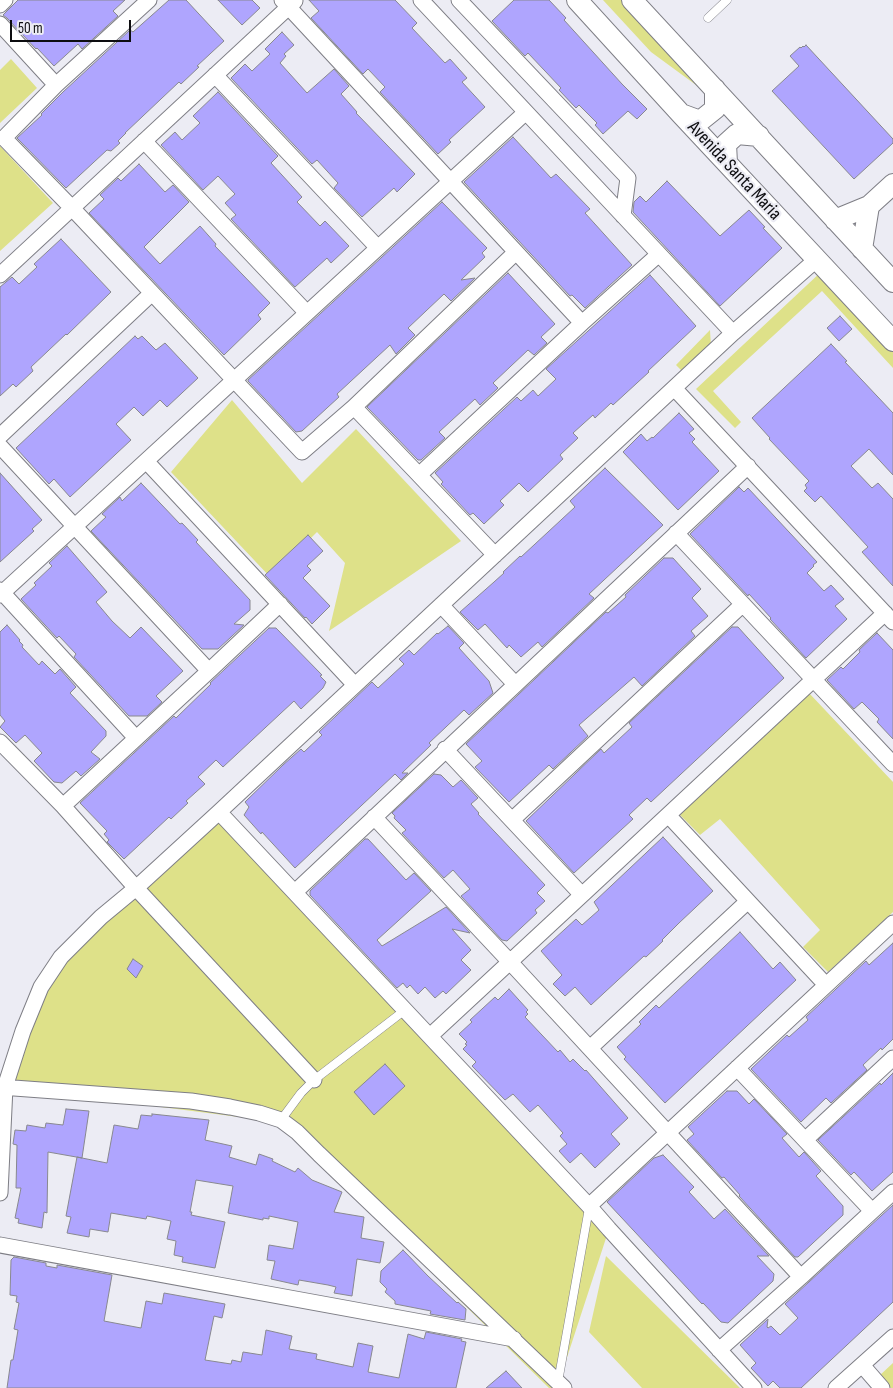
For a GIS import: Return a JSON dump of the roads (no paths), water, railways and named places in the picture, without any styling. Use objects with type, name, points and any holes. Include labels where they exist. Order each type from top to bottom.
[{"type":"main road","name":"Avenida Santa Maria","points":[[577,0],[680,114],[893,341]]},
{"type":"main road","points":[[632,0],[893,282]]},
{"type":"main road","points":[[680,114],[700,121],[715,109],[715,89]]},
{"type":"main road","points":[[727,163],[726,144],[737,134],[759,136]]},
{"type":"main road","points":[[835,220],[869,206],[893,184]]},
{"type":"main road","points":[[862,249],[869,206]]},
{"type":"street","points":[[0,5],[5,0]]},
{"type":"street","points":[[150,0],[56,85],[4,138],[302,452],[354,407],[516,252]]},
{"type":"street","points":[[421,0],[733,333]]},
{"type":"street","points":[[459,0],[628,178],[623,216]]},
{"type":"street","points":[[0,275],[215,75],[289,2],[450,182],[582,323]]},
{"type":"street","points":[[0,24],[56,85]]},
{"type":"street","points":[[215,75],[378,248]]},
{"type":"street","points":[[136,738],[1,593],[526,112]]},
{"type":"street","points":[[144,141],[307,313]]},
{"type":"street","points":[[419,475],[658,254]]},
{"type":"street","points":[[0,1192],[3,1087],[41,987],[61,956],[101,917],[136,888],[219,812],[733,333],[817,259]]},
{"type":"street","points":[[0,436],[152,293]]},
{"type":"street","points":[[430,1036],[813,679],[889,617],[674,388]]},
{"type":"street","points":[[354,407],[495,555]]},
{"type":"street","points":[[0,446],[209,671]]},
{"type":"street","points":[[146,461],[355,685]]},
{"type":"street","points":[[294,892],[748,466]]},
{"type":"street","points":[[676,533],[893,764]]},
{"type":"street","points":[[63,806],[280,604]]},
{"type":"street","points":[[512,820],[743,604]]},
{"type":"street","points":[[441,605],[516,684]]},
{"type":"street","points":[[0,742],[63,806],[136,888],[314,1080]]},
{"type":"street","points":[[446,749],[582,895]]},
{"type":"street","points":[[219,812],[590,1206],[754,1388]]},
{"type":"street","points":[[668,815],[826,985]]},
{"type":"street","points":[[374,817],[801,1277]]},
{"type":"street","points":[[590,1048],[748,901]]},
{"type":"street","points":[[590,1206],[893,922]]},
{"type":"street","points":[[805,1140],[893,1058]]},
{"type":"street","points":[[737,1068],[872,1211]]},
{"type":"street","points":[[3,1087],[191,1101],[259,1113],[281,1120],[297,1132],[560,1386]]},
{"type":"street","points":[[719,1350],[893,1192]]},
{"type":"street","points":[[0,1245],[514,1340]]},
{"type":"street","points":[[836,1388],[893,1337]]},
{"type":"street","points":[[862,1365],[882,1388]]},
{"type":"lane","points":[[708,18],[727,0]]},
{"type":"lane","points":[[281,1120],[301,1092],[314,1080],[405,1010]]},
{"type":"lane","points":[[560,1386],[590,1206]]}]
